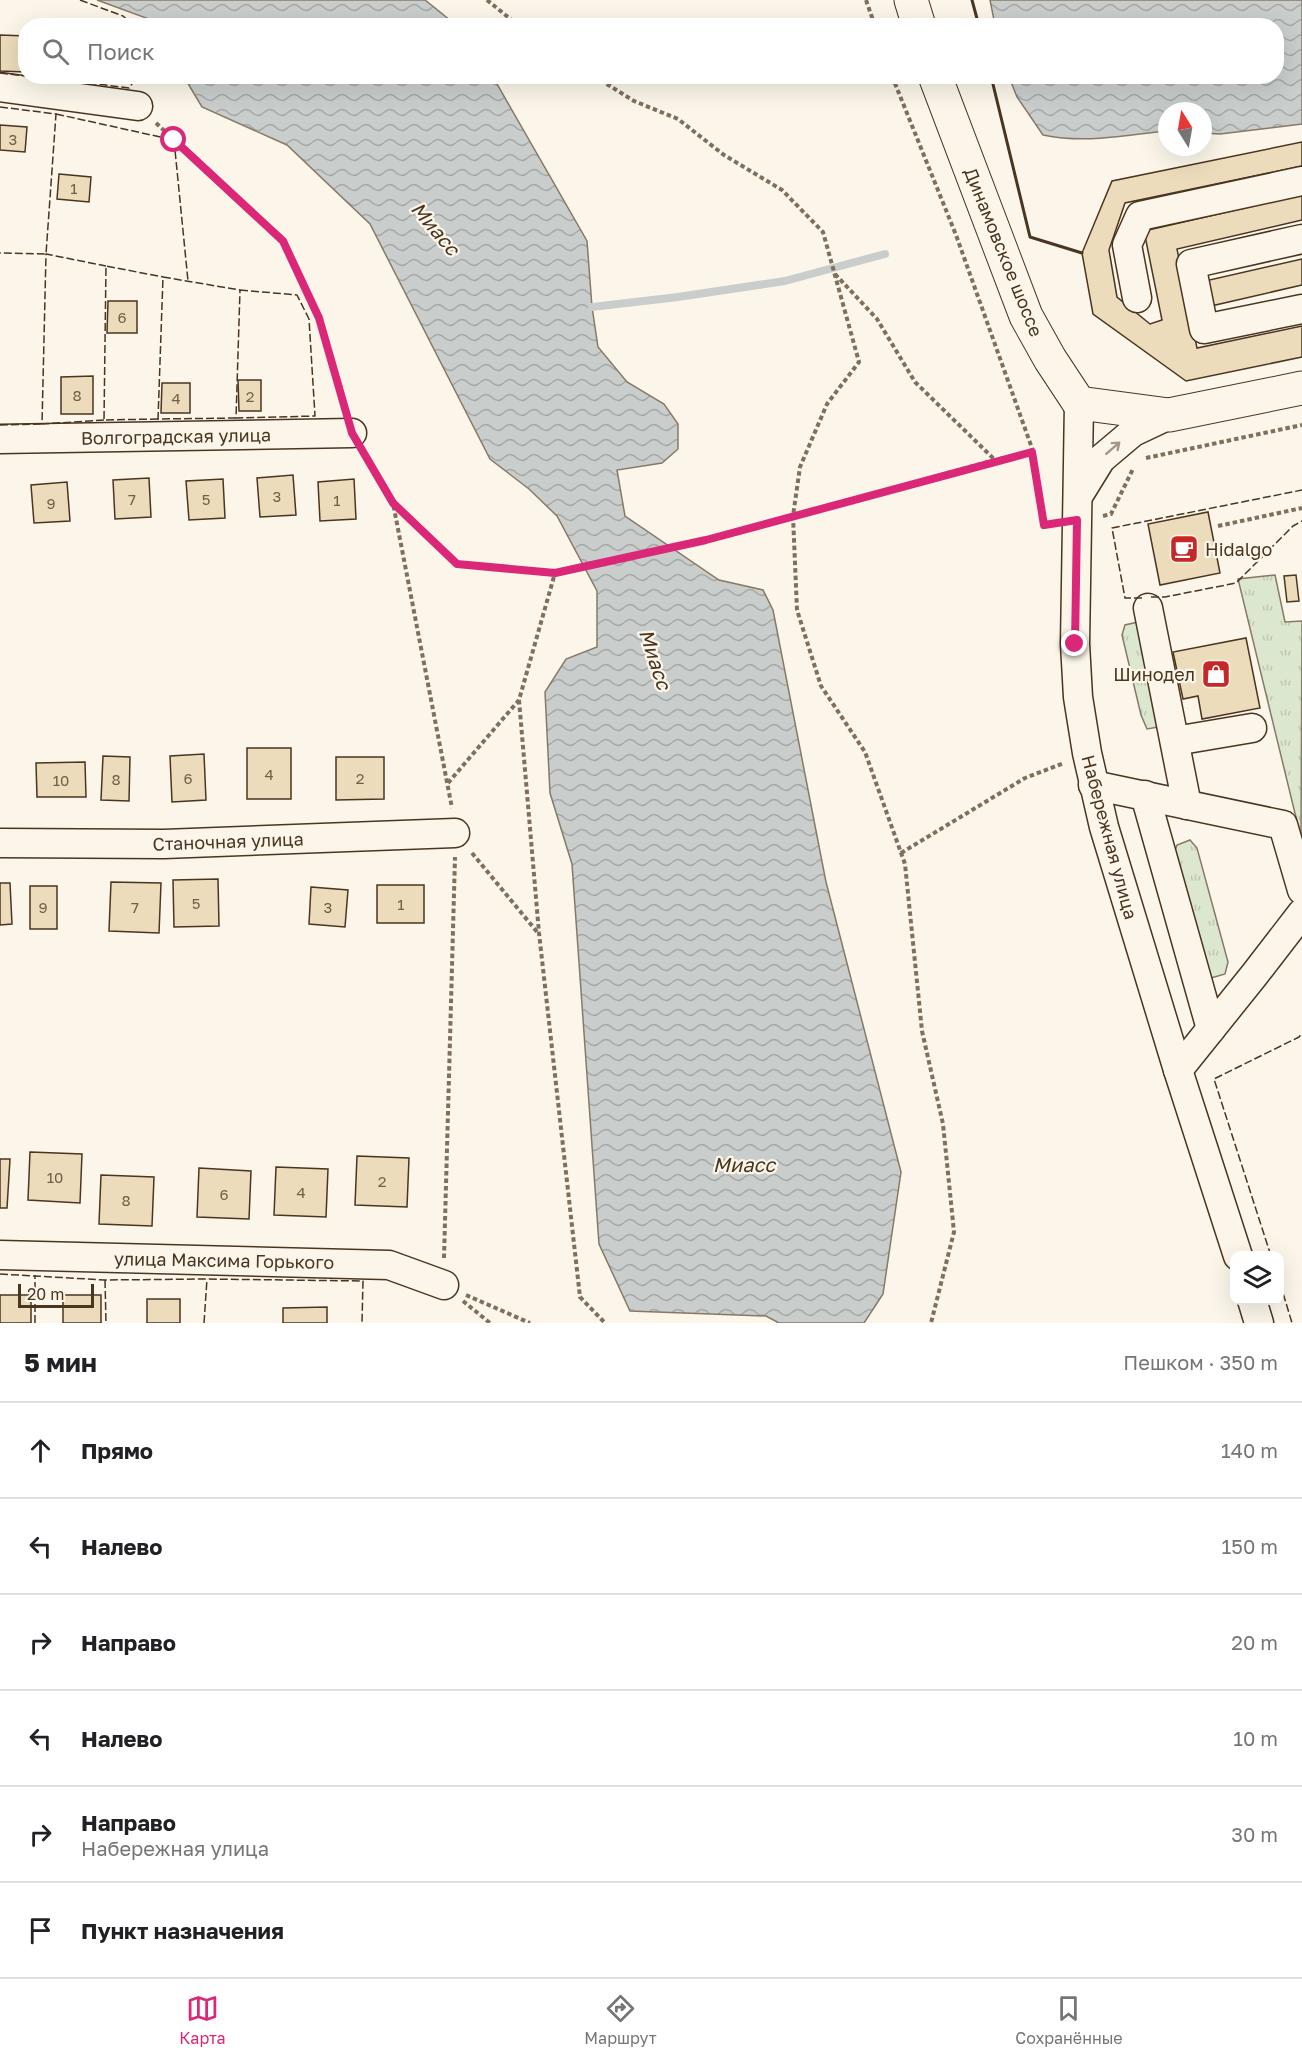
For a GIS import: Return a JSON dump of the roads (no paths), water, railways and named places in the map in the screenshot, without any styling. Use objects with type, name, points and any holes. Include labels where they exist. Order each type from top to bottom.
[{"type":"main road","points":[[911,0],[917,18]]},
{"type":"main road","name":"Динамовское шоссе","points":[[938,84],[1026,316],[1050,359],[1080,403]]},
{"type":"main road","points":[[1080,403],[1169,416],[1302,388]]},
{"type":"street","points":[[0,87],[138,106]]},
{"type":"street","points":[[1137,298],[1127,245],[1140,216],[1302,182]]},
{"type":"street","points":[[1302,239],[1191,264],[1204,329],[1302,309]]},
{"type":"street","name":"Набережная улица","points":[[1080,403],[1075,644],[1078,697],[1087,753],[1093,785],[1178,1070],[1236,1251]]},
{"type":"street","points":[[1078,508],[1101,459],[1133,432],[1169,416]]},
{"type":"street","name":"Волгоградская улица","points":[[0,439],[352,433]]},
{"type":"street","points":[[1148,608],[1187,805]]},
{"type":"street","points":[[1174,741],[1252,728]]},
{"type":"street","points":[[1093,785],[1283,825],[1302,890]]},
{"type":"street","points":[[1145,795],[1211,1029]]},
{"type":"street","name":"Станочная улица","points":[[0,843],[164,844],[455,833]]},
{"type":"street","points":[[1178,1070],[1302,913]]},
{"type":"street","name":"улица Максима Горького","points":[[0,1255],[389,1264],[444,1286]]},
{"type":"street","points":[[1254,1305],[1259,1323]]},
{"type":"water","points":[[97,0],[425,0],[447,18],[146,18]]},
{"type":"water","points":[[990,0],[1302,0],[1302,124],[1212,134],[1212,102],[1158,102],[1158,132],[1075,139],[1043,135],[1017,97],[1012,84],[1284,84],[1284,18],[994,18]]},
{"type":"water","name":"Миасс","points":[[188,84],[497,84],[587,241],[592,307],[598,347],[627,382],[664,404],[678,424],[678,449],[662,463],[617,470],[625,516],[719,580],[763,590],[773,610],[826,882],[901,1172],[883,1294],[864,1323],[779,1323],[766,1316],[630,1311],[599,1244],[572,864],[550,793],[545,692],[566,659],[597,647],[597,591],[557,516],[529,489],[490,459],[370,224],[287,145],[202,107]]},
{"type":"waterway","points":[[592,307],[785,281],[885,254]]},
{"type":"place","name":"Hidalgo","points":[[1184,549]]},
{"type":"place","name":"Шинодел","points":[[1216,674]]}]
